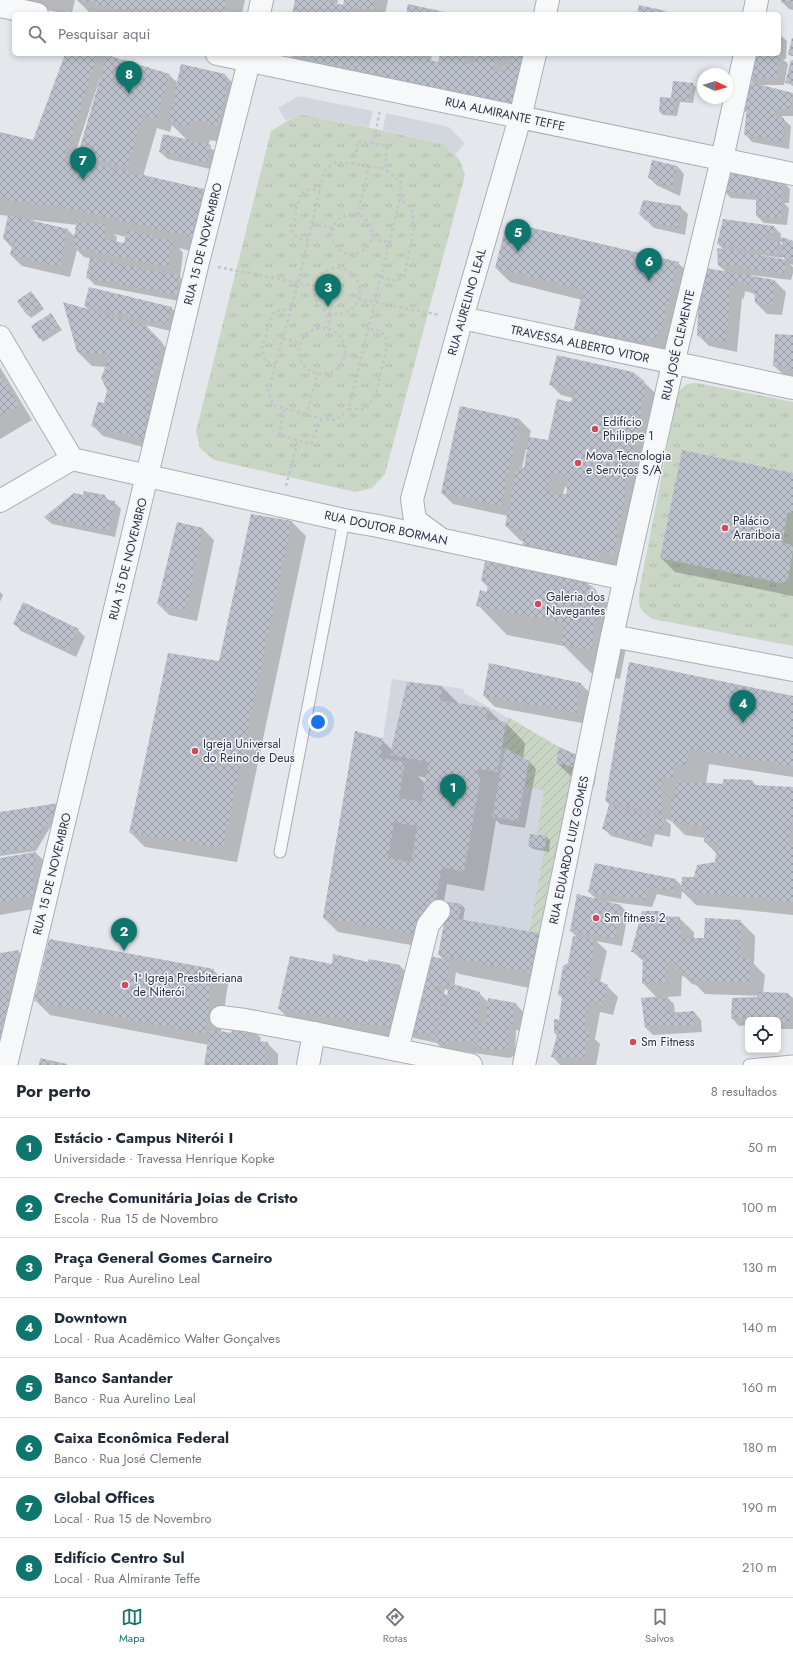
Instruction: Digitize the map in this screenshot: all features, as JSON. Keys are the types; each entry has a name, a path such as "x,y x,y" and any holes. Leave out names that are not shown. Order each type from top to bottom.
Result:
{"street":[{"path":"259,12 262,0"},
{"path":"545,12 548,0"},
{"path":"754,12 757,0"},
{"path":"0,6 28,12"},
{"name":"RUA ALMIRANTE TEFFE","path":"234,56 250,58 520,118 793,174"},
{"name":"RUA AURELINO LEAL","path":"441,539 415,520 412,499 462,318 520,118 535,56"},
{"name":"RUA JOSÉ CLEMENTE","path":"612,636 745,56"},
{"name":"RUA 15 DE NOVEMBRO","path":"6,1065 148,477 198,262 250,58"},
{"name":"TRAVESSA ALBERTO VITOR","path":"462,318 673,364 793,388"},
{"path":"0,337 72,459 0,500"},
{"name":"RUA DOUTOR BORMAN","path":"72,459 344,520 441,539 625,579"},
{"path":"612,636 793,670"},
{"name":"RUA EDUARDO LUIZ GOMES","path":"524,1065 612,636"},
{"path":"397,1050 428,925 439,911"},
{"path":"221,1018 245,1020 471,1065"},
{"path":"308,1065 314,1033"}],"lane":[{"path":"280,852 344,520"},
{"path":"748,1065 793,1061"}],"path":[{"path":"373,144 376,129"},
{"path":"354,164 358,141 387,146 385,169"},
{"path":"336,162 354,164 385,169 401,182 400,198 349,409 336,420 321,419 273,405 268,391 298,284 324,171 336,162"},
{"path":"358,215 369,166"},
{"path":"308,241 297,238 292,231 300,194 309,189 320,190"},
{"path":"381,277 396,281 404,277 414,229 412,210 400,198"},
{"path":"346,215 358,215 368,221 371,227 372,238 369,245 359,253 346,253 341,250 334,241 333,228 336,223 346,215"},
{"path":"312,224 333,228"},
{"path":"372,238 390,242"},
{"path":"342,268 349,271 358,283 360,291 358,299 350,310 338,314 331,314 319,306 315,300 314,286 316,280 327,270 342,268"},
{"path":"236,271 314,286"},
{"path":"358,299 428,312"},
{"path":"276,364 265,361 262,348 272,314 277,310 291,308"},
{"path":"327,329 331,314"},
{"path":"315,329 327,329 339,336 345,348 344,355 338,368 332,371 318,373 305,365 301,358 301,343 304,337 315,329"},
{"path":"349,409 365,409 376,394 386,350 386,337 381,332 369,329"},
{"path":"283,339 301,343"},
{"path":"344,355 361,358"},
{"path":"306,415 318,373"},
{"path":"284,409 279,436 311,444 321,419"},
{"path":"288,478 298,440"}],"shaded area":[{"path":"298,96 373,111 369,127 299,114 286,121 278,108"},
{"path":"386,113 449,127 465,143 455,155 443,144 383,130"},
{"path":"392,679 464,689 464,693 559,747 577,755 531,973 438,955 446,912 423,908 419,935 323,918 355,731 383,738"}],"green space":[{"path":"299,114 443,144 459,159 465,175 385,474 372,488 355,492 214,460 200,448 196,431 271,131"},
{"path":"697,383 793,402 793,473 682,450 660,558 782,583 788,579 793,550 793,646 653,619 643,612 639,604 641,582 678,392 687,384"},
{"path":"788,512 793,513 793,548 791,545 782,543"},
{"path":"508,717 559,747 556,763 574,767 538,933 529,932 547,837 537,835 544,790 525,786 529,761 502,747"}],"building":[{"path":"79,0 228,0 225,12 130,12"},
{"path":"295,0 325,0 343,5 344,0 375,0 373,10 352,7 351,12 292,12"},
{"path":"781,0 793,0 793,4 781,2"},
{"path":"408,4 444,12 406,12"},
{"path":"639,5 666,11 666,12 637,12"},
{"path":"793,38 793,56 788,55"},
{"path":"64,56 97,56 65,157 204,189 194,238 54,205 32,204 0,198 0,132 33,140"},
{"path":"107,56 170,74 156,119 143,115 127,168 78,154"},
{"path":"296,56 419,56 438,62 440,56 466,56 464,63 474,65 476,58 469,56 505,56 503,61 495,59 492,72 500,73 502,65 510,67 512,57 508,56 528,56 512,105"},
{"path":"751,56 781,56 777,79 745,77"},
{"path":"791,60 793,60 793,84 785,83"},
{"path":"181,64 225,74 229,81 218,126 190,120 189,127 168,122"},
{"path":"741,80 793,93 790,109 775,109 774,115 784,118 783,142 744,135 747,108 737,106"},
{"path":"673,81 693,83 689,101 677,99 674,113 659,112 660,97 671,98"},
{"path":"163,134 211,145 207,163 159,152"},
{"path":"652,160 677,166 673,189 648,178"},
{"path":"727,172 783,181 782,197 722,191"},
{"path":"756,195 783,200 780,219 756,216"},
{"path":"643,200 681,206 678,229 646,221 639,214"},
{"path":"8,215 68,229 59,267 10,255 13,242 3,239"},
{"path":"723,219 774,226 775,235 756,237 780,242 779,255 717,244"},
{"path":"77,220 106,225 104,239 124,243 127,230 173,241 169,268 72,247"},
{"path":"507,222 679,262 661,330 654,339 642,342 574,329 583,290 495,268"},
{"path":"782,237 793,241 793,259 782,257"},
{"path":"717,248 788,260 784,273 718,265"},
{"path":"90,258 180,276 177,295 86,278"},
{"path":"700,267 775,280 772,305 755,303 754,286 734,281 734,289 731,288 726,342 697,336"},
{"path":"89,287 172,307 167,325 84,306"},
{"path":"31,291 41,305 27,315 17,301"},
{"path":"63,302 147,326 161,348 148,401 154,411 146,440 91,426 98,402 104,403 107,390 101,378 110,355 77,352"},
{"path":"51,313 59,326 39,339 31,326"},
{"path":"775,334 793,335 793,370 789,370 789,366 773,366"},
{"path":"557,355 633,372 644,381 645,392 614,554 601,550 598,563 522,546 525,531 505,526 517,466 524,468 529,437 548,440 557,399 571,402 574,390 549,385","holes":["551,474 569,477 566,494 546,491"]},
{"path":"0,375 19,406 0,416"},
{"path":"460,406 520,419 501,506 441,493"},
{"name":"Palácio Arariboia","path":"682,450 793,473 793,513 788,512 782,543 791,545 793,548 788,579 782,583 660,558"},
{"path":"84,491 105,495 104,499 115,501 108,531 44,517 74,493 83,495"},
{"name":"Igreja Universal do Reino de Deus","path":"251,514 292,521 223,848 129,833 168,653 219,661"},
{"path":"177,522 203,528 186,611 157,604"},
{"name":"Galeria dos Navegantes","path":"485,561 586,581 586,585 592,586 598,595 597,601 600,602 591,650 560,644 565,623 476,606 480,590 487,592 488,582 481,581"},
{"path":"23,602 79,629 68,650 13,624"},
{"path":"629,662 793,696 793,766 689,749 686,765 677,764 673,779 662,777 660,790 643,785 663,792 662,814 605,801"},
{"path":"489,663 581,683 577,713 483,696"},
{"path":"407,682 443,686 440,700 489,708 486,719 506,722 498,772 478,769 477,775 481,776 464,872 442,867 434,910 423,908 419,935 323,918 355,731 383,739 380,758 405,762 399,798 421,802 429,762 390,755","holes":["394,822 417,826 411,862 388,858"]},
{"path":"559,747 577,755 574,767 556,763"},
{"path":"505,748 529,761 518,821 492,817"},
{"path":"724,779 753,780 752,785 793,787 793,818 788,845 793,845 793,902 681,891 682,877 694,877 697,865 715,862 717,844 704,842 706,827 669,821 669,797 675,798 677,780 722,784"},
{"path":"59,803 32,848 0,853 0,812"},
{"path":"609,805 664,817 663,830 648,827 645,841 602,829"},
{"path":"530,834 547,836 545,849 528,846"},
{"path":"36,852 34,896 0,902 0,858"},
{"path":"595,863 676,879 674,892 649,887 645,900 588,892"},
{"name":"Sm fitness 2","path":"577,894 621,905 615,939 570,931"},
{"path":"448,902 462,904 459,919 538,933 531,973 438,955"},
{"path":"642,911 660,911 659,916 680,917 681,938 704,938 705,918 741,920 740,958 751,959 749,982 690,980 690,974 676,970 677,964 668,963 667,982 642,984 643,953 631,952"},
{"path":"573,936 596,940 587,981 594,983 594,978 608,985 602,1005 589,1002 585,1029 590,1032 584,1060 551,1057 557,1035 554,1033 554,1019 559,1020 562,996 558,995 563,966 568,963"},
{"name":"1ª Igreja Presbiteriana de Niterói","path":"49,939 214,969 205,1034 34,1001"},
{"path":"19,950 8,996 0,995 0,953"},
{"path":"333,954 368,962 369,959 400,965 389,1028 278,1009 290,956 332,964"},
{"path":"431,956 450,961 446,982 480,992 476,1044 449,1041 448,1045 435,1042 444,995 447,995 449,987 438,983 437,989 443,991 439,1009 416,1003"},
{"path":"759,992 789,993 789,1022 781,1022 781,1017 772,1016 731,1019 732,998 757,997"},
{"path":"10,996 7,1017 0,1018 0,997"},
{"path":"667,996 669,1013 694,1011 695,1025 645,1028 641,998"},
{"path":"488,998 516,1003 514,1024 509,1023 508,1047 503,1051 477,1048 479,1023 485,1023"},
{"path":"411,1004 440,1010 434,1037 406,1031"},
{"path":"7,1019 4,1040 0,1040 0,1020"},
{"path":"235,1024 250,1027 246,1040 268,1042 268,1065 204,1065 210,1029 231,1033"},
{"path":"40,1058 67,1064 67,1065 39,1065"}],"place":[{"name":"Edifício Centro Sul","path":"129,94"},
{"name":"Global Offices","path":"83,180"},
{"name":"Banco Santander","path":"518,252"},
{"name":"Caixa Econômica Federal","path":"649,281"},
{"name":"Praça General Gomes Carneiro","path":"328,307"},
{"name":"Edifício Philippe 1","path":"595,429"},
{"name":"Mova Tecnologia e Serviços S/A","path":"578,463"},
{"name":"Palácio Arariboia","path":"725,528"},
{"name":"Galeria dos Navegantes","path":"538,604"},
{"name":"Downtown","path":"743,723"},
{"name":"Igreja Universal do Reino de Deus","path":"195,751"},
{"name":"Estácio - Campus Niterói I","path":"453,807"},
{"name":"Sm fitness 2","path":"596,918"},
{"name":"Creche Comunitária Joias de Cristo","path":"124,951"},
{"name":"1ª Igreja Presbiteriana de Niterói","path":"125,985"},
{"name":"Sm Fitness","path":"633,1042"}]}
